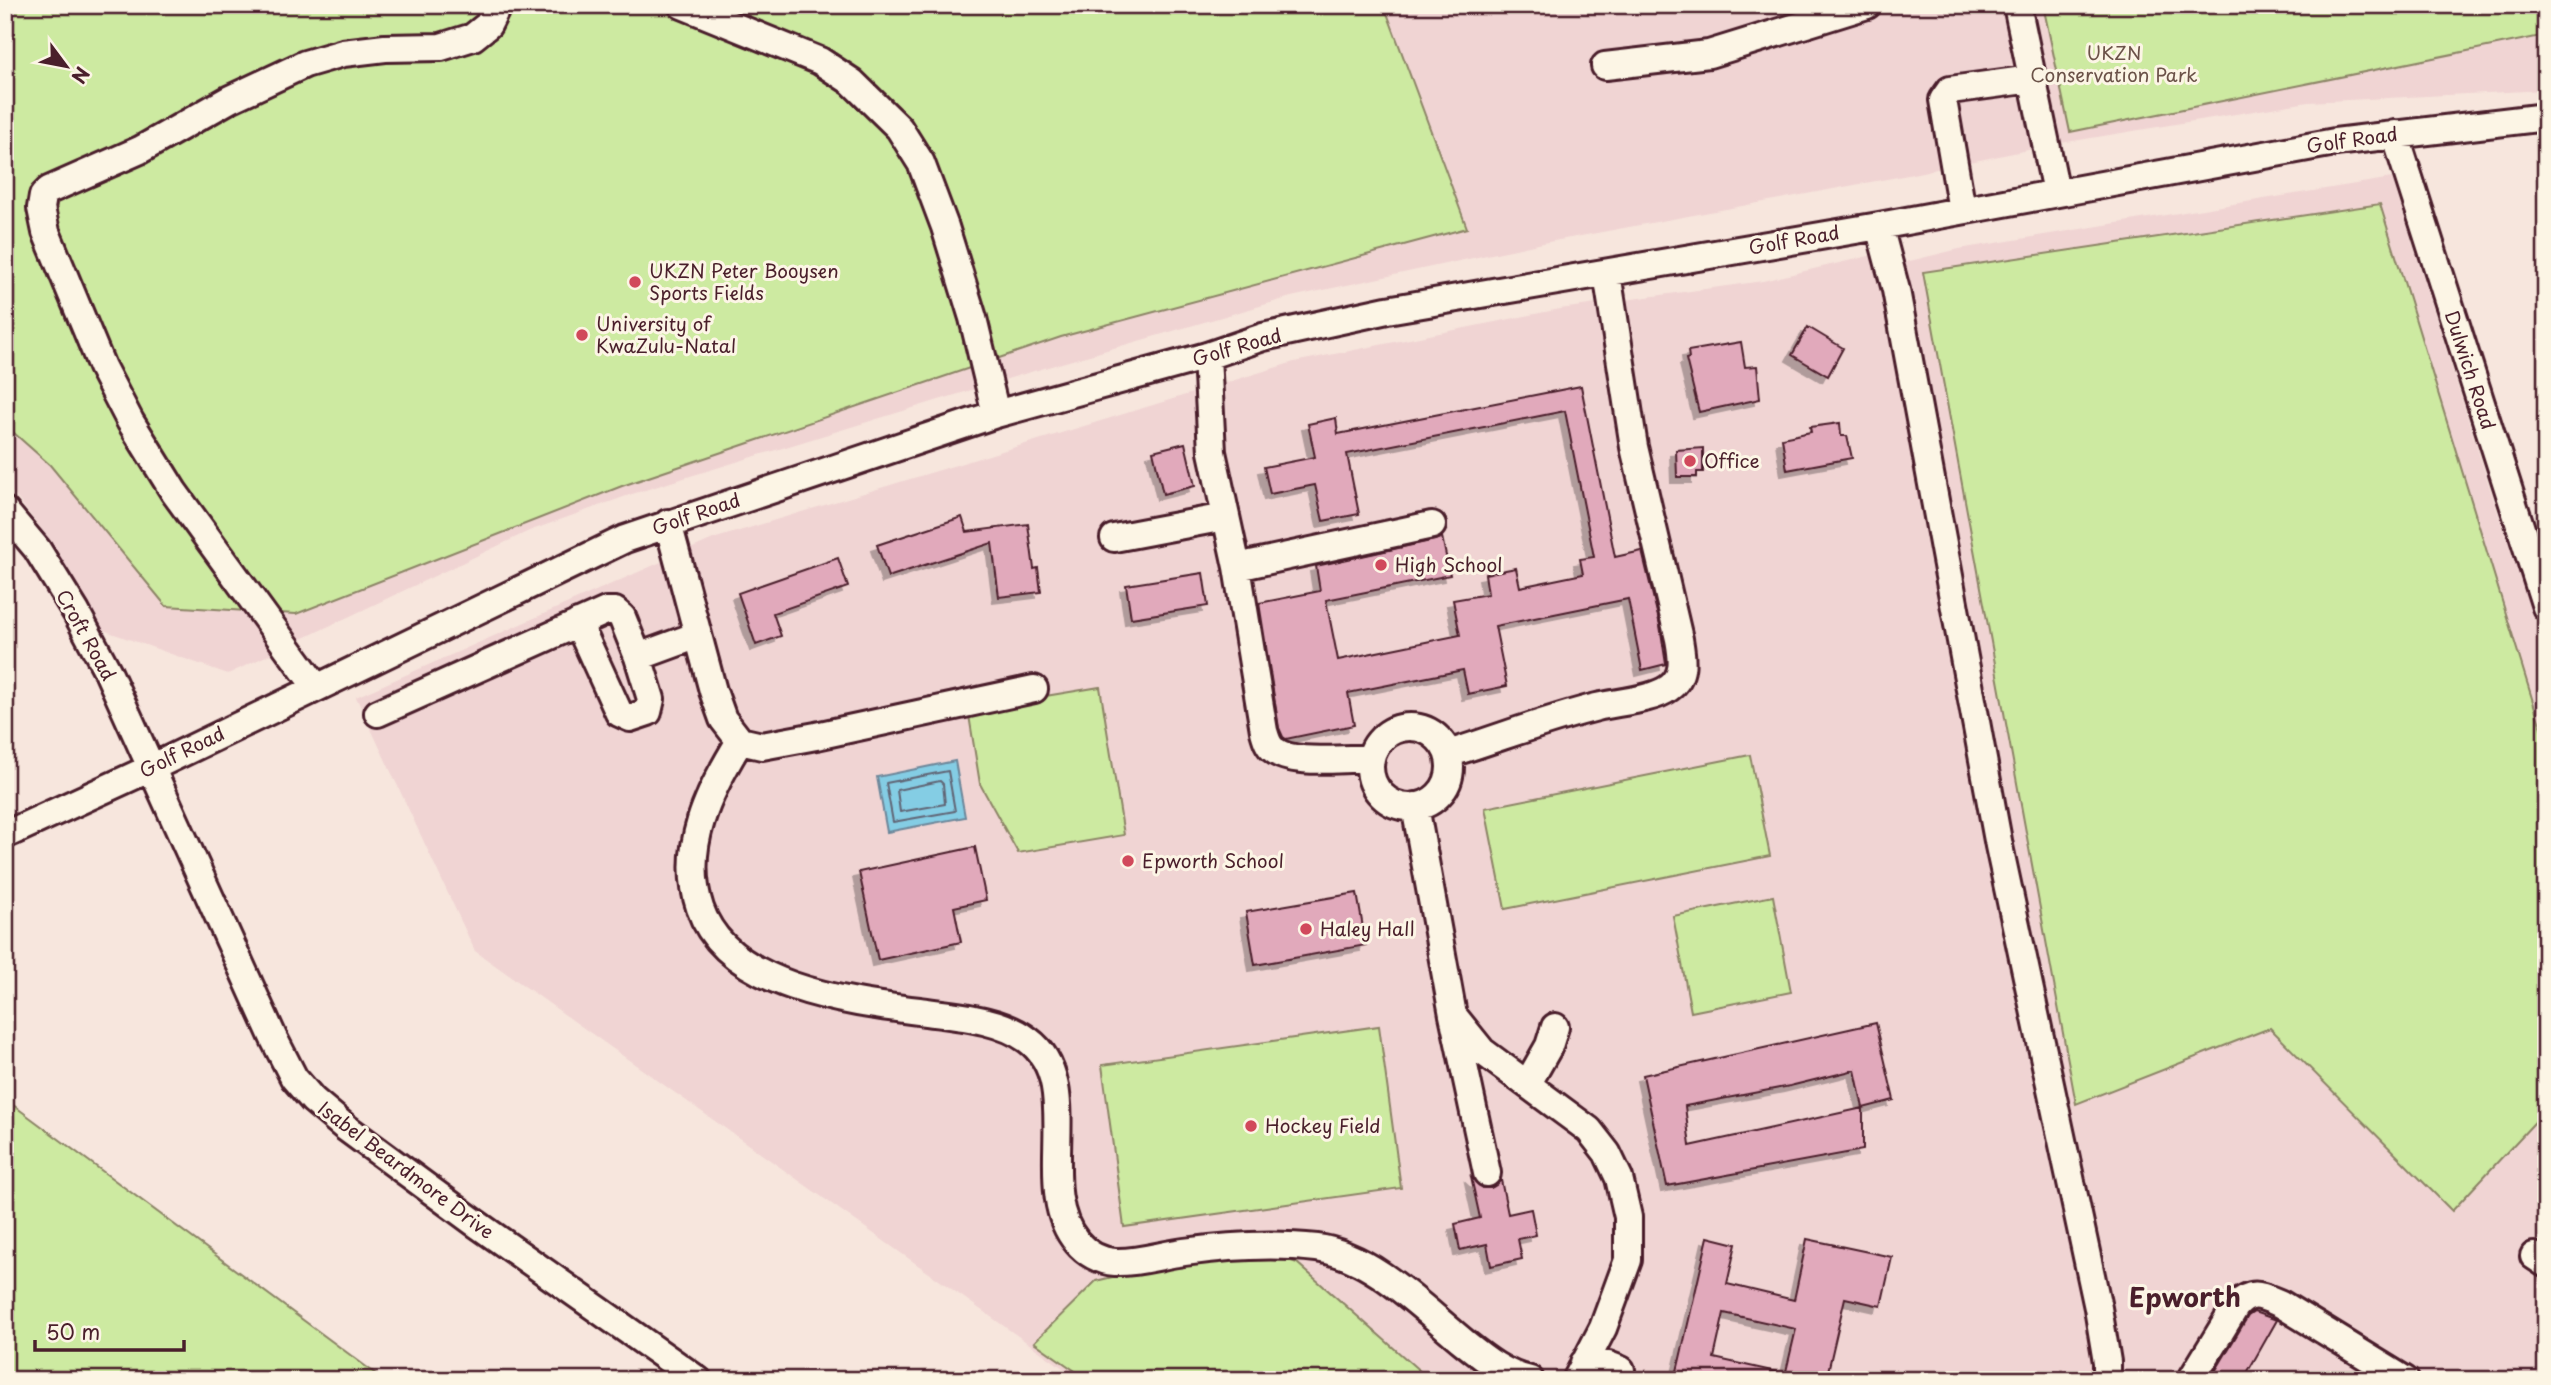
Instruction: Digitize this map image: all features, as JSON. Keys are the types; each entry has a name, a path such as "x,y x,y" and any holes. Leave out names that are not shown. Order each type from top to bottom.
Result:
{"street":[{"path":"316,687 174,492 130,421 102,367 46,232 41,208 43,197 49,190 140,150 230,99 305,64 343,53 385,48 441,47 472,37 488,24 498,5"},
{"path":"682,5 820,61 852,82 899,128 922,163 945,227 973,318 996,414"},
{"path":"1605,66 1709,54 1867,5"},
{"path":"2017,5 2056,192"},
{"path":"1962,210 1943,100 1945,94 1950,90 2032,79"},
{"name":"Golf Road","path":"5,835 151,768 625,540 668,523 996,414 1207,356 1263,337 1387,310 1879,226 2296,148 2546,117"},
{"name":"Dulwich Road","path":"2395,134 2546,607"},
{"path":"1879,226 1895,290 1999,846 2098,1308 2107,1362 2107,1380"},
{"path":"1448,754 1595,707 1653,695 1669,688 1681,675 1683,663 1679,639 1634,447 1607,272"},
{"path":"1207,356 1212,452 1237,567 1264,731 1269,746 1275,752 1316,760 1371,759"},
{"name":"Croft Road","path":"5,511 37,549 76,611 108,671 151,768"},
{"path":"1114,538 1225,517"},
{"path":"668,523 723,719 740,741 762,746 1034,689"},
{"path":"1237,567 1432,525"},
{"path":"378,713 578,623 606,611 615,611 622,617 651,699 648,712 630,718 619,713 578,623"},
{"path":"638,657 698,635"},
{"path":"1421,728 1442,743 1448,754 1450,768 1447,782 1440,793 1429,802 1415,806 1391,802 1381,794 1374,783 1371,759 1376,746 1395,729 1421,728"},
{"path":"740,741 708,799 698,829 694,860 695,891 703,916 722,944 757,972 826,996 956,1016 1002,1027 1027,1038 1044,1054 1056,1088 1057,1168 1061,1215 1067,1230 1080,1246 1092,1255 1112,1262 1218,1248 1281,1246 1318,1248 1339,1253 1375,1272 1482,1356 1520,1378"},
{"name":"Isabel Beardmore Drive","path":"151,768 274,1039 294,1078 313,1100 345,1127 463,1214 698,1380"},
{"path":"1415,806 1453,1015 1487,1173"},
{"path":"1453,1015 1482,1051 1588,1130 1607,1153 1619,1178 1628,1217 1628,1260 1603,1328 1580,1371"},
{"path":"1528,1083 1549,1046 1555,1027"},
{"path":"2192,1380 2236,1306 2244,1297 2251,1295 2265,1297 2281,1304 2405,1380"},
{"path":"1580,1371 1608,1365 1621,1370"}],"shaded area":[{"name":"UKZN Peter Booysen Sports Fields","path":"5,5 2546,5 2546,90 2308,102 2061,143 1903,176 1543,243 1291,297 1027,373 632,494 529,531 228,674 103,630 51,541 5,483"},
{"name":"Epworth School","path":"2392,178 2495,504 2546,652 2546,1380 1080,1380 475,951 356,697 713,539 1294,362 1560,309 1763,281 1873,255 1877,269 1959,249"}],"green space":[{"name":"UKZN Peter Booysen Sports Fields","path":"5,5 1384,5 1467,228 1061,337 622,486 296,614 166,606 50,465 5,425"},
{"name":"UKZN Conservation Park","path":"2043,5 2546,5 2546,35 2070,132"},
{"path":"2380,204 2546,744 2546,1110 2452,1211 2270,1028 2076,1104 1923,272"},
{"path":"1100,687 1124,835 1018,853 980,784 968,709"},
{"path":"1750,755 1770,856 1505,909 1485,808"},
{"path":"1773,896 1791,992 1691,1012 1673,916"},
{"name":"Hockey Field","path":"1379,1026 1401,1188 1124,1227 1102,1065"},
{"path":"5,1099 384,1380 5,1380"},
{"path":"1245,1245 1297,1263 1430,1380 1088,1380 1034,1342 1096,1281"}],"water":[{"path":"955,761 965,817 887,832 877,777"}],"building":[{"path":"1808,327 1843,348 1828,376 1792,355"},
{"path":"1741,342 1745,367 1757,366 1760,399 1699,412 1686,359 1689,358 1688,351"},
{"name":"High School","path":"1581,386 1615,557 1642,551 1660,625 1666,664 1642,670 1628,599 1495,626 1507,686 1468,694 1463,670 1348,693 1354,725 1286,739 1283,737 1279,728 1259,603 1320,591 1316,566 1442,537 1450,575 1326,600 1338,660 1460,635 1453,600 1488,594 1485,574 1516,568 1520,587 1583,574 1580,559 1594,557 1565,411 1347,454 1359,514 1323,521 1315,485 1270,494 1264,467 1315,457 1308,424 1336,418 1338,434"},
{"path":"1840,423 1841,436 1847,436 1852,458 1787,470 1782,438 1811,432 1810,427"},
{"path":"1185,443 1195,486 1163,494 1153,451"},
{"name":"Office","path":"1703,448 1703,472 1697,472 1697,477 1677,477 1676,450"},
{"path":"962,517 967,532 1028,524 1034,569 1038,568 1041,592 999,597 992,543 888,577 877,545"},
{"path":"838,558 848,587 773,613 781,636 756,645 738,593"},
{"path":"1203,573 1208,606 1131,618 1126,585"},
{"path":"975,847 986,900 954,907 961,942 878,960 859,872"},
{"name":"Haley Hall","path":"1357,893 1366,945 1255,965 1246,912"},
{"path":"1876,1023 1894,1100 1863,1108 1863,1150 1667,1186 1643,1075","holes":["1855,1070 1863,1108 1690,1146 1685,1106 1790,1086"]},
{"path":"1471,1177 1483,1188 1491,1188 1501,1180 1508,1214 1531,1209 1536,1235 1518,1239 1522,1259 1491,1266 1487,1244 1460,1250 1455,1224 1480,1218"},
{"path":"1708,1237 1736,1244 1727,1284 1794,1300 1807,1239 1892,1257 1881,1306 1845,1298 1826,1380 1784,1380 1796,1329 1724,1313 1714,1358 1781,1373 1780,1380 1675,1380"},
{"path":"2254,1312 2277,1320 2243,1380 2210,1380 2248,1316"}],"place":[{"name":"UKZN Peter Booysen Sports Fields","path":"635,282"},
{"name":"University of KwaZulu-Natal","path":"582,335"},
{"name":"Office","path":"1690,461"},
{"name":"High School","path":"1381,565"},
{"name":"Epworth School","path":"1128,861"},
{"name":"Haley Hall","path":"1306,929"},
{"name":"Hockey Field","path":"1251,1126"}],"district":[{"name":"Epworth","path":"2185,1298"}]}
